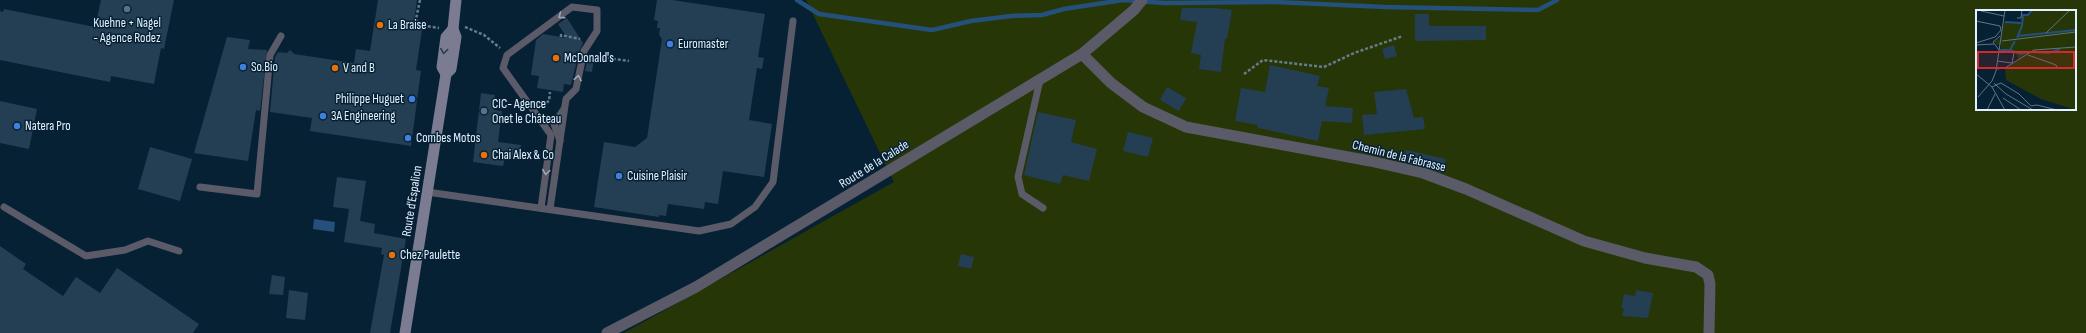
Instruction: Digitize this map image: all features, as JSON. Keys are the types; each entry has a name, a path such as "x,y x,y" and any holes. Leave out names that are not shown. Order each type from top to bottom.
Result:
{"main road":[{"name":"Route d'Espalion","path":"405,333 446,74 442,67 446,37 453,26 456,1"}],"street":[{"name":"Route de la Calade","path":"607,333 696,287 1082,54 1134,10 1142,0"},
{"name":"Chemin de la Fabrasse","path":"1082,54 1111,82 1143,108 1186,127 1370,161 1423,173 1466,189 1584,241 1645,258 1696,267 1708,275 1710,284 1708,333"}],"lane":[{"path":"541,208 551,135 503,68 507,55 572,7 597,10 597,31 584,51 576,89 566,99 550,209"},
{"path":"427,192 699,231 731,224 755,207 773,182 793,21"},
{"path":"200,187 257,194 270,55 281,36"},
{"path":"1040,80 1018,177 1022,194 1043,208"},
{"path":"4,207 86,256 125,250 148,241 179,251"}],"path":[{"path":"420,0 416,19 419,25 439,28"},
{"path":"453,26 472,29 484,35 507,55"},
{"path":"1244,74 1263,60 1324,67 1354,53 1403,36"},
{"path":"533,111 548,101 550,92"}],"green space":[{"path":"806,0 2086,0 2086,333 624,333 894,182"}],"water":[{"path":"314,219 335,222 334,232 313,229"}],"building":[{"path":"101,0 174,0 164,49 161,48 154,84 111,76 110,82 0,60 0,11 3,12 4,9 95,27"},
{"path":"378,0 417,0 414,21 423,23 416,70 421,71 411,146 310,131 312,118 270,112 275,57 278,52 287,53 290,50 294,54 354,63 356,49 370,51"},
{"path":"657,0 672,0 765,14 758,57 764,58 762,69 757,68 749,120 772,124 764,177 723,171 718,204 705,202 704,209 668,204 666,216 659,215 659,217 594,207 604,142 635,147 647,138 662,39 659,35 660,28 657,28 658,21 654,20"},
{"path":"1182,8 1215,8 1232,10 1227,39 1225,38 1221,72 1199,69 1201,55 1191,53 1197,22 1180,20"},
{"path":"1415,14 1429,14 1429,26 1486,26 1486,40 1415,41"},
{"path":"567,18 583,43 578,54 576,51 575,55 578,56 571,85 564,84 563,92 537,88 539,76 531,75 536,40 543,34 567,38 558,24"},
{"path":"227,37 250,40 248,49 267,50 260,111 256,110 248,161 194,153"},
{"path":"1394,45 1397,56 1385,59 1382,49"},
{"path":"588,57 594,58 592,72 585,71"},
{"path":"1270,65 1320,76 1317,86 1329,88 1325,106 1353,108 1352,123 1322,121 1318,141 1258,128 1258,125 1235,121 1241,88 1265,92"},
{"path":"1167,87 1186,98 1179,111 1160,100"},
{"path":"1406,89 1414,118 1423,117 1425,129 1364,135 1362,115 1377,114 1374,92"},
{"path":"481,93 495,95 494,110 502,111 498,142 521,145 519,160 505,158 503,166 473,162"},
{"name":"Natera Pro","path":"0,101 37,109 29,149 0,143"},
{"path":"1038,112 1076,120 1071,142 1097,149 1089,181 1063,175 1060,184 1024,175"},
{"path":"1128,132 1153,138 1148,157 1123,151"},
{"path":"150,147 192,159 180,201 138,189"},
{"path":"1406,150 1446,159 1442,173 1403,161"},
{"path":"337,177 366,181 360,221 375,224 374,233 406,239 390,333 370,333 384,255 381,254 382,248 344,242 349,209 333,207"},
{"path":"0,246 26,264 23,269 63,296 76,277 100,293 117,268 199,324 193,333 0,333"},
{"path":"961,254 974,257 971,269 958,266"},
{"path":"272,275 285,277 283,295 269,294"},
{"path":"289,290 308,293 305,320 286,318"},
{"path":"1636,290 1653,293 1648,318 1622,316 1624,309 1621,308 1624,294 1635,296"}],"waterway":[{"path":"797,0 819,14 932,30 971,21 1011,16 1042,15 1064,9 1123,0 1164,3 1276,2 1385,7 1538,10 1557,0"}],"place":[{"name":"Kuehne + Nagel - Agence Rodez","path":"127,9"},
{"name":"La Braise","path":"380,25"},
{"name":"Euromaster","path":"670,44"},
{"name":"McDonald's","path":"556,58"},
{"name":"So.Bio","path":"243,67"},
{"name":"V and B","path":"335,68"},
{"name":"Philippe Huguet","path":"412,99"},
{"name":"CIC- Agence Onet le Château","path":"484,111"},
{"name":"3A Engineering","path":"323,116"},
{"name":"Natera Pro","path":"17,126"},
{"name":"Combes Motos","path":"408,138"},
{"name":"Chai Alex & Co","path":"484,155"},
{"name":"Cuisine Plaisir","path":"619,176"},
{"name":"Chez Paulette","path":"392,255"}]}
